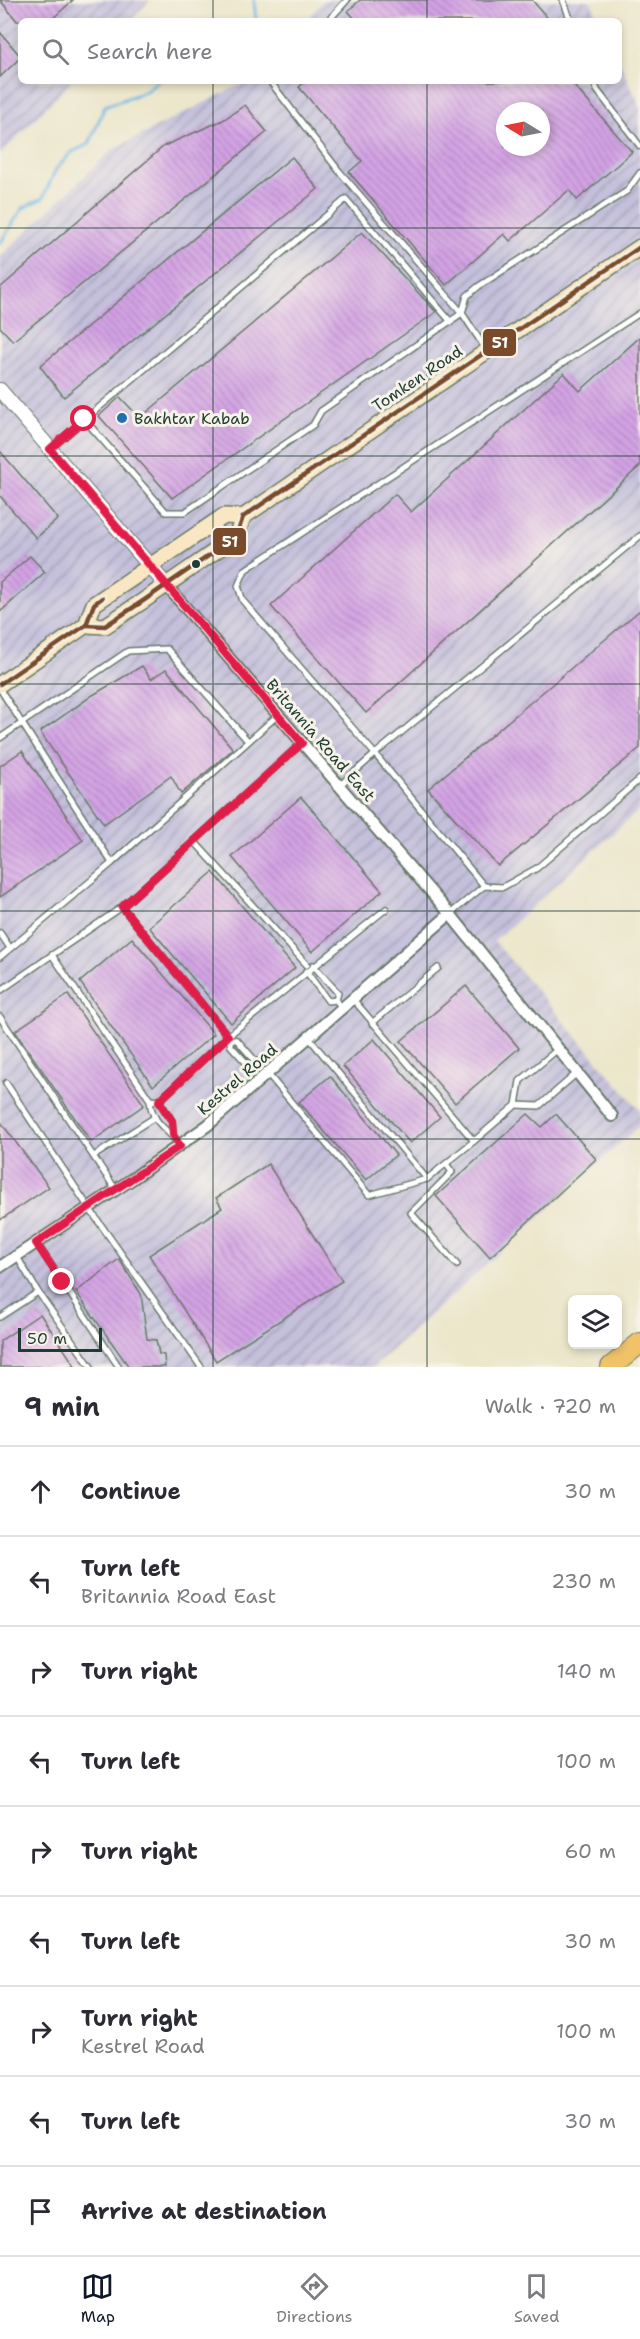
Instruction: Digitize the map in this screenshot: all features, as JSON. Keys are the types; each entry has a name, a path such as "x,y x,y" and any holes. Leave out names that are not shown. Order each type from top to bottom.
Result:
{"highway":[{"path":"612,1367 640,1343"}],"main road":[{"name":"Tomken Road","path":"0,684 87,625 105,626 166,585 236,537 243,517 640,247"},
{"name":"Tomken Road","path":"87,625 94,604 224,516 243,517"}],"street":[{"name":"Britannia Road East","path":"0,390 450,915 612,1116"},
{"name":"Kestrel Road","path":"0,1267 116,1190 208,1125 262,1073 308,1036 339,1004 352,998 450,915"}],"lane":[{"path":"331,18 347,0"},
{"path":"563,0 570,18"},
{"path":"272,84 339,171 462,313 487,352"},
{"path":"595,84 597,90 640,146"},
{"path":"84,419 166,512 185,512 313,425 321,411 462,313 467,296 478,286 627,191 640,173"},
{"path":"50,449 346,199 451,322"},
{"path":"484,886 375,754 243,601 238,586 245,570 640,313"},
{"path":"339,786 640,536"},
{"path":"0,738 128,651 167,649 248,741"},
{"path":"0,689 112,863"},
{"path":"0,957 112,863 278,715"},
{"path":"0,991 122,907 302,743"},
{"path":"450,915 484,886 503,887 537,868 640,779"},
{"path":"194,841 307,965 315,967 338,993 339,1004 328,1001 306,973 307,965"},
{"path":"122,907 230,1037 231,1046 252,1070 262,1073 369,1195 427,1179 516,1105 520,1081 558,1049"},
{"path":"150,1100 159,1101 230,1037 386,909"},
{"path":"0,933 10,948"},
{"path":"52,955 150,1100 151,1112 162,1129 173,1135"},
{"path":"372,1023 438,968"},
{"path":"352,998 474,1141"},
{"path":"0,1017 116,1190"},
{"path":"308,1036 427,1179"},
{"path":"516,1105 539,1106 577,1073"},
{"path":"6,1083 88,1208 201,1367"},
{"path":"159,1101 172,1121 173,1135 180,1146"},
{"path":"94,1156 155,1117"},
{"path":"446,1164 452,1172 411,1213 457,1265"},
{"path":"36,1243 119,1367"},
{"path":"16,1256 38,1292 92,1367"},
{"path":"0,1317 38,1292"}],"shaded area":[{"path":"0,0 150,0 133,18 18,18 18,84 69,84 0,155"},
{"path":"324,0 590,0 599,18 308,18"},
{"path":"622,67 640,106 640,809 494,941 640,1110 640,1125 373,1367 0,1367 0,257 112,150 241,84 622,84"}],"building":[{"path":"0,0 73,0 53,18 18,18 17,21"},
{"path":"360,0 532,0 547,18 354,18 348,11"},
{"path":"0,32 18,53 18,60 0,77"},
{"path":"302,84 573,84 632,152 577,200 569,190 510,241 504,234 446,285 349,172 362,161 299,87"},
{"path":"245,105 267,132 13,341 0,327 0,288 164,146 223,120"},
{"path":"292,157 318,189 64,397 40,366"},
{"path":"362,232 436,312 172,498 99,416 120,397 140,418"},
{"path":"640,337 640,466 366,713 271,606 395,494 411,512 564,373 580,391"},
{"path":"0,451 58,519 36,538 0,496"},
{"path":"30,556 45,572 0,612 0,582"},
{"path":"640,610 640,748 498,866 428,789"},
{"path":"142,666 151,679 166,669 233,749 181,794 171,776 104,824 40,732 93,695"},
{"path":"22,751 83,840 0,897 0,766"},
{"path":"301,797 382,891 312,952 232,857"},
{"path":"213,872 295,968 231,1023 149,927"},
{"path":"132,938 214,1034 153,1086 80,982"},
{"path":"466,986 519,1048 455,1103 401,1041"},
{"path":"68,995 144,1105 91,1142 15,1031"},
{"path":"374,1039 440,1117 410,1143 343,1066"},
{"path":"330,1076 396,1155 366,1180 299,1102"},
{"path":"528,1114 542,1127 556,1114 596,1159 490,1257 436,1196"},
{"path":"0,1121 49,1187 0,1220"},
{"path":"268,1164 342,1281 216,1361 149,1255 222,1208 216,1198"},
{"path":"119,1259 141,1294 147,1339 156,1340 159,1354 164,1355 165,1367 129,1367 76,1292"},
{"path":"40,1314 76,1367 0,1367 0,1341"}],"waterway":[{"path":"254,0 256,18"},
{"path":"0,243 23,208 43,198 56,169 72,152 89,144 105,106 145,92 154,84"}],"transit line":[{"name":"51","path":"86,625 105,626 143,601 236,537 243,517 640,247"},
{"name":"51","path":"0,684 86,625 94,604 102,598"}],"place":[{"name":"Bakhtar Kabab","path":"122,418"}],"route":[{"path":"62,1282 36,1243 180,1146 173,1135 172,1121 159,1101 228,1036 122,907 302,743 50,449 84,419"}]}
